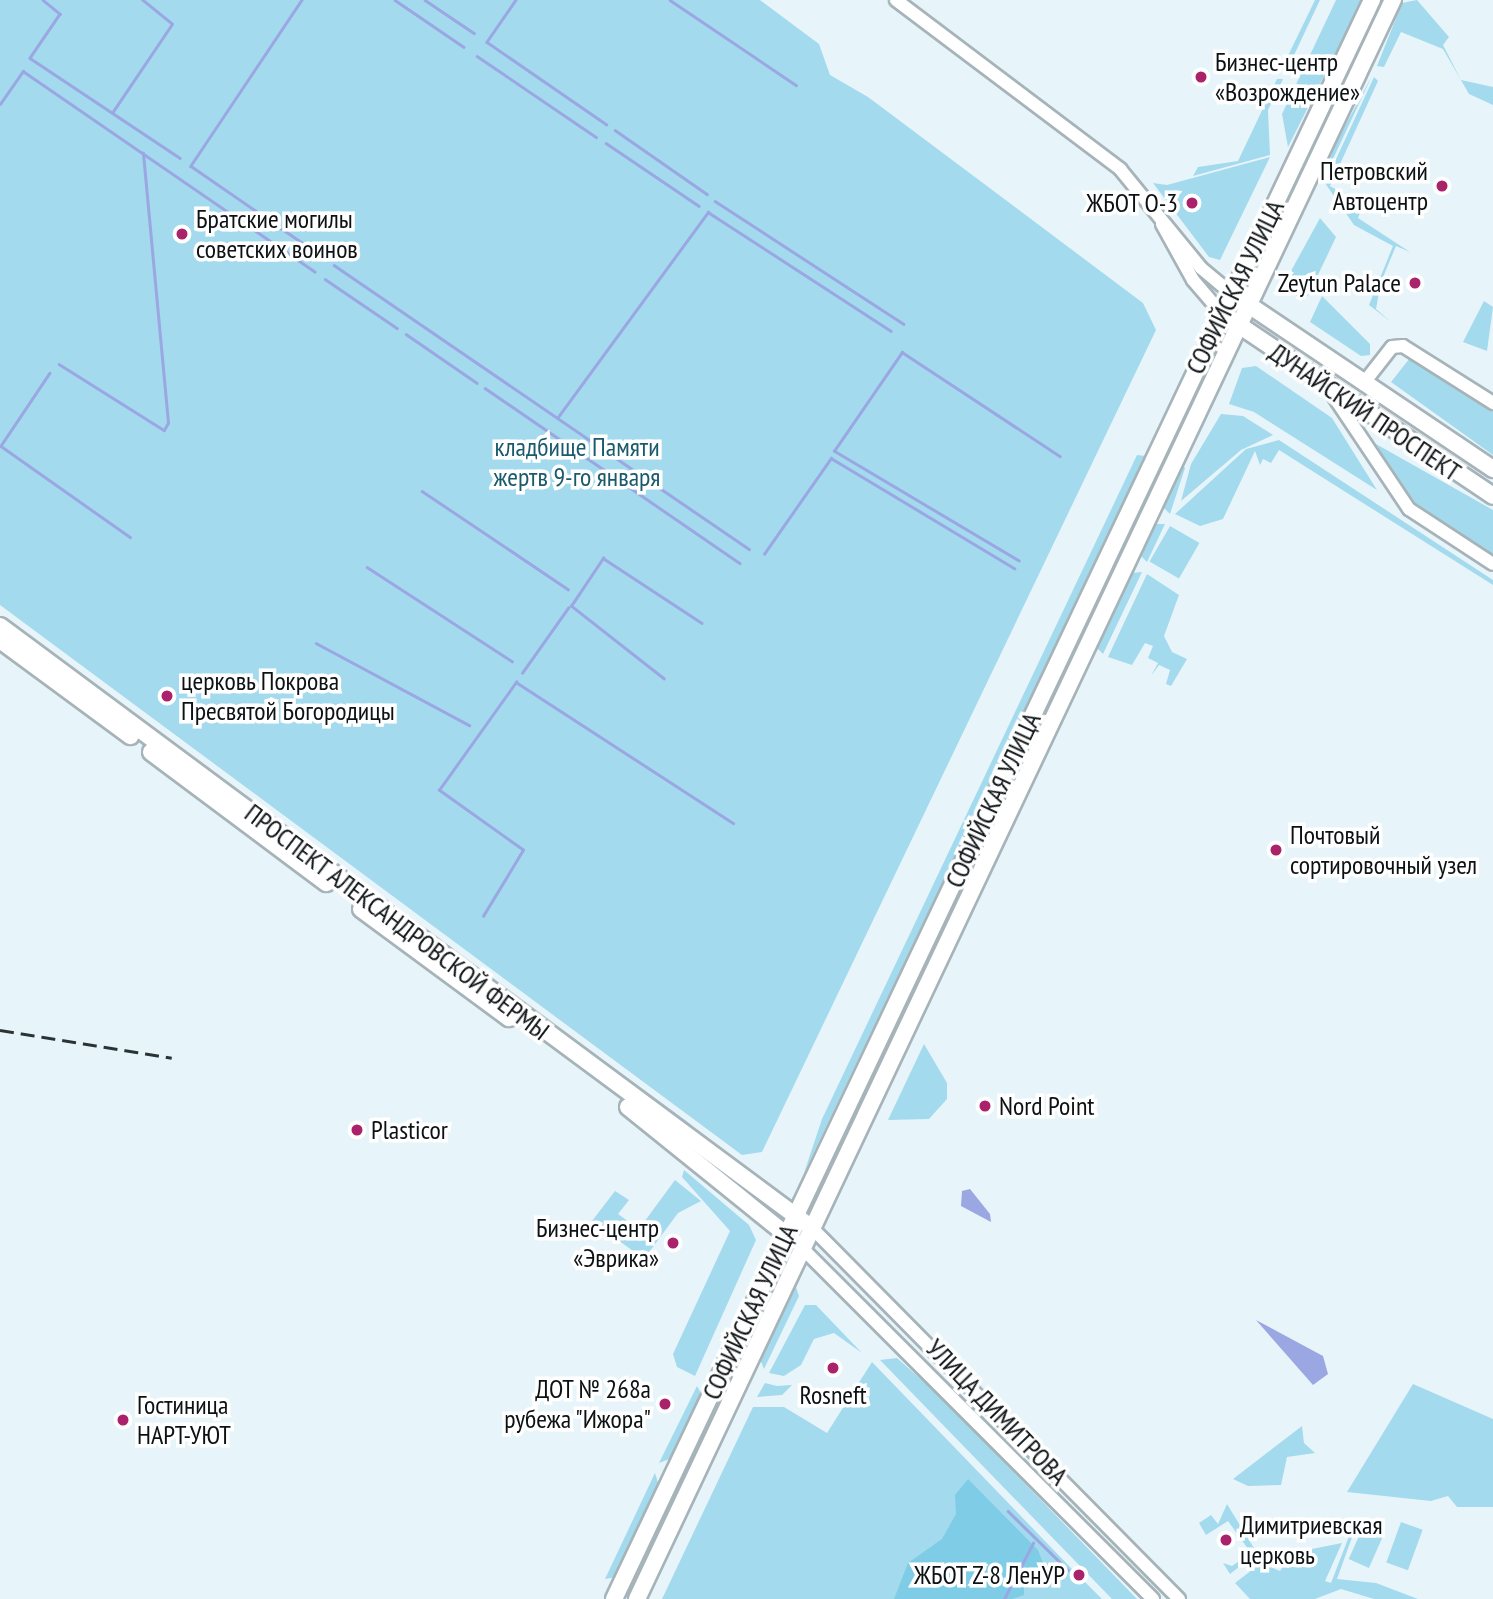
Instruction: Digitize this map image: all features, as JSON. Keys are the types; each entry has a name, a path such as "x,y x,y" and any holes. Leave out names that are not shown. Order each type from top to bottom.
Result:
{"main road":[{"name":"СОФИЙСКАЯ УЛИЦА","path":"614,1599 1372,0"},
{"name":"СОФИЙСКАЯ УЛИЦА","path":"637,1599 1393,0"},
{"name":"ДУНАЙСКИЙ ПРОСПЕКТ","path":"1232,294 1493,469"},
{"name":"ДУНАЙСКИЙ ПРОСПЕКТ","path":"1222,314 1330,391 1493,496"},
{"name":"ПРОСПЕКТ АЛЕКСАНДРОВСКОЙ ФЕРМЫ","path":"0,626 812,1228"},
{"name":"ПРОСПЕКТ АЛЕКСАНДРОВСКОЙ ФЕРМЫ","path":"0,640 642,1118 803,1248"}],"street":[{"path":"896,0 1114,164 1232,294"},
{"path":"1156,211 1193,280 1222,314"},
{"path":"1363,384 1392,347 1403,346 1493,403"},
{"path":"1330,391 1409,509 1493,564"},
{"name":"УЛИЦА ДИМИТРОВА","path":"812,1228 1180,1599"},
{"name":"УЛИЦА ДИМИТРОВА","path":"803,1248 1153,1599"}],"green space":[{"name":"кладбище Памяти жертв 9-го января","path":"0,0 760,0 819,44 830,75 868,97 1143,303 1156,330 762,1152 742,1155 0,605"},
{"path":"1315,0 1320,0 1287,70 1284,64"},
{"path":"1336,0 1362,0 1288,147 1282,114"},
{"path":"1417,0 1449,37 1443,45 1461,80 1493,87 1493,105 1469,94 1443,49 1401,32 1384,67 1377,66 1402,3"},
{"path":"1372,76 1325,176 1334,146"},
{"path":"1374,77 1378,81 1330,186 1363,205 1358,218 1410,252 1396,246 1381,282 1376,309 1391,322 1369,305 1393,246 1354,225 1325,183"},
{"path":"1277,79 1283,79 1268,110 1270,155 1193,176 1198,167 1238,161"},
{"path":"1270,157 1220,260 1209,257 1153,183 1167,185"},
{"path":"1320,218 1336,237 1308,296 1299,299 1285,282"},
{"path":"1322,296 1370,344 1370,355 1361,356 1310,322"},
{"path":"1484,301 1493,307 1487,351 1463,342"},
{"path":"1410,358 1493,410 1493,455 1391,382"},
{"path":"1256,366 1332,418 1377,490 1254,412 1229,404 1242,368"},
{"path":"1221,414 1243,416 1273,435 1241,450 1181,501 1191,464"},
{"path":"1279,440 1493,580 1493,585 1279,450 1271,463 1263,459 1260,465 1255,451 1223,519 1200,526 1175,514 1246,449"},
{"path":"1376,444 1493,510 1493,556 1413,505"},
{"path":"1137,455 1146,456 804,1173 822,1119"},
{"path":"1183,465 1185,468 1170,514 1163,507"},
{"path":"1155,524 1165,524 1147,562 1140,555"},
{"path":"1170,526 1199,543 1179,579 1150,562"},
{"path":"1142,572 1103,654 1096,647 1132,573"},
{"path":"1147,574 1179,595 1164,636 1172,652 1187,659 1171,686 1166,684 1170,670 1159,665 1151,676 1158,663 1148,658 1153,646 1145,643 1132,665 1108,657"},
{"path":"366,886 685,1120 694,1127 653,1105"},
{"path":"924,1044 947,1083 947,1099 929,1119 888,1120"},
{"path":"684,1170 749,1225 756,1240 695,1376 677,1367 673,1354 730,1231 682,1177"},
{"path":"675,1180 701,1201 678,1213 644,1259 592,1221 615,1191 629,1200 618,1214 639,1229"},
{"path":"796,1287 799,1296 764,1369 760,1359"},
{"path":"805,1305 816,1305 862,1353 834,1333 814,1339 801,1365 784,1376 769,1373"},
{"path":"897,1358 941,1397 1137,1599 1112,1599 880,1360"},
{"path":"872,1362 1102,1599 662,1599 753,1407 784,1407 827,1433"},
{"path":"765,1383 777,1386 792,1385 782,1395 757,1397"},
{"path":"1413,1384 1493,1419 1493,1507 1457,1507 1448,1496 1431,1501 1347,1492"},
{"path":"697,1386 702,1395 672,1458 659,1463"},
{"path":"1302,1426 1304,1443 1315,1453 1287,1457 1281,1485 1248,1486 1233,1479"},
{"path":"655,1473 659,1486 616,1577 605,1579"},
{"path":"1227,1504 1257,1553 1230,1574 1223,1563 1232,1566 1251,1553 1228,1521 1206,1535 1199,1523 1211,1515 1218,1524"},
{"path":"1356,1518 1359,1518 1337,1579 1376,1583 1418,1599 1374,1599 1341,1589 1315,1599 1250,1599 1235,1583 1261,1563 1280,1571 1292,1553 1342,1543 1325,1581 1331,1583"},
{"path":"1401,1522 1423,1530 1408,1570 1386,1562"},
{"path":"1363,1527 1383,1536 1369,1568 1349,1559"}],"shaded area":[{"path":"970,1189 990,1214 991,1222 961,1206 962,1191"},
{"path":"1256,1320 1323,1356 1328,1374 1313,1385"},
{"path":"968,1479 1038,1550 1045,1568 1024,1570 1024,1595 1012,1599 894,1599 908,1563 942,1539 956,1514 955,1495"}],"waterway":[{"path":"43,0 60,14 30,58 180,158"},
{"path":"112,113 172,24 142,0"},
{"path":"302,0 191,166 323,257"},
{"path":"395,0 464,47"},
{"path":"425,0 474,33"},
{"path":"516,0 487,42 606,124"},
{"path":"670,0 796,85"},
{"path":"477,56 596,137"},
{"path":"0,104 23,71 315,272"},
{"path":"615,130 707,194"},
{"path":"606,143 699,206"},
{"path":"59,364 164,430 168,423 143,153"},
{"path":"715,201 904,324"},
{"path":"558,417 708,212 891,331"},
{"path":"334,265 749,549"},
{"path":"325,279 397,328"},
{"path":"406,334 477,383"},
{"path":"1019,561 834,451 902,352 1060,456"},
{"path":"50,373 1,446 130,537"},
{"path":"485,388 740,563"},
{"path":"764,554 831,458 1014,568"},
{"path":"422,491 568,589"},
{"path":"664,679 571,606 603,558 702,623"},
{"path":"367,567 512,661"},
{"path":"522,673 568,608"},
{"path":"316,643 469,725"},
{"path":"483,916 523,850 439,790 516,682 733,823"},
{"path":"1008,1511 1068,1570"},
{"path":"1004,1599 1033,1543"}],"railway":[{"path":"0,1030 172,1058"}],"place":[{"name":"Бизнес-центр «Возрождение»","path":"1201,77"},
{"name":"Петровский Автоцентр","path":"1442,186"},
{"name":"ЖБОТ О-3","path":"1192,203"},
{"name":"Братские могилы советских воинов","path":"182,234"},
{"name":"Zeytun Palace","path":"1415,283"},
{"name":"церковь Покрова Пресвятой Богородицы","path":"167,696"},
{"name":"Почтовый сортировочный узел","path":"1276,850"},
{"name":"Nord Point","path":"985,1106"},
{"name":"Plasticor","path":"357,1130"},
{"name":"Бизнес-центр «Эврика»","path":"673,1243"},
{"name":"Rosneft","path":"833,1368"},
{"name":"ДОТ № 268а рубежа \"Ижора\"","path":"665,1404"},
{"name":"Гостиница НАРТ-УЮТ","path":"123,1420"},
{"name":"Димитриевская церковь","path":"1226,1540"},
{"name":"ЖБОТ Z-8 ЛенУР","path":"1079,1575"}]}
